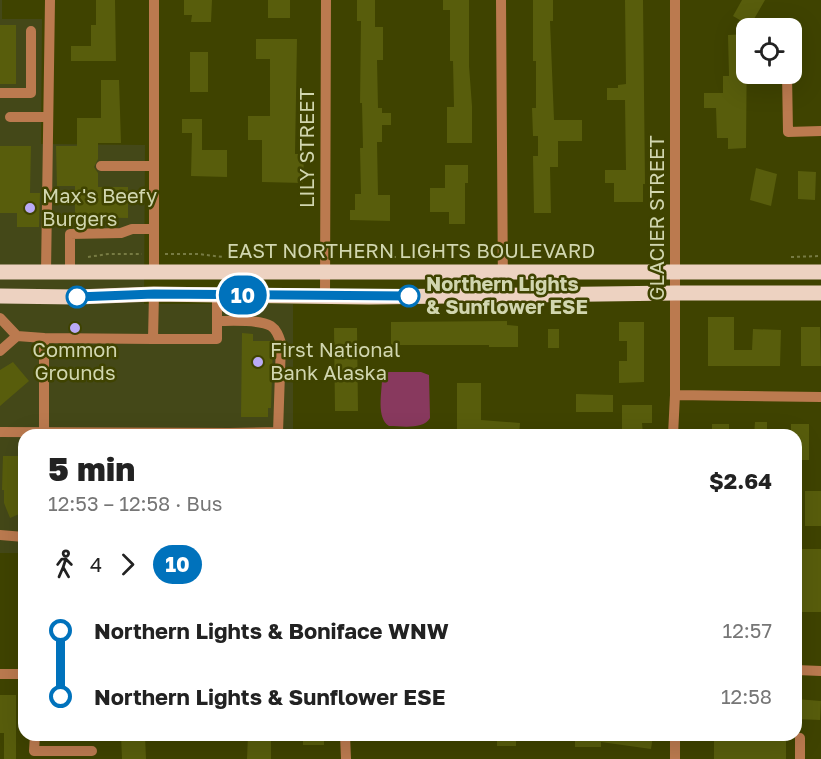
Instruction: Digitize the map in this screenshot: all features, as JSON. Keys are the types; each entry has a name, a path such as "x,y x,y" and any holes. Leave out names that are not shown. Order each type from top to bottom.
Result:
{"main road":[{"name":"EAST NORTHERN LIGHTS BOULEVARD","path":"0,272 821,272"},
{"path":"154,294 162,287 206,272"},
{"path":"0,296 821,293"}],"street":[{"path":"46,272 50,0"},
{"path":"154,0 154,272"},
{"name":"LILY STREET","path":"325,296 326,0"},
{"path":"501,0 503,295"},
{"name":"GLACIER STREET","path":"673,429 675,0"},
{"path":"0,93 31,93 31,31"},
{"path":"787,84 788,132 821,131"},
{"path":"10,117 48,117"},
{"path":"101,166 154,166"},
{"path":"70,272 70,234 121,233 132,229 154,229"},
{"path":"153,339 154,294"},
{"path":"0,318 17,336 217,339 217,295"},
{"path":"217,321 260,322 271,326 277,332 281,343 278,429"},
{"path":"0,351 17,336"},
{"path":"44,338 44,429"},
{"path":"675,395 821,397"},
{"path":"0,432 18,432"},
{"path":"0,535 18,536"},
{"path":"802,670 821,671"},
{"path":"0,674 18,674"},
{"path":"34,741 34,752 92,752"},
{"path":"345,741 346,759"},
{"path":"675,741 675,759"},
{"path":"800,741 800,759"}],"shaded area":[{"path":"0,0 2,0 2,19 42,19 41,144 145,145 144,304 293,304 293,429 18,429 18,553 0,553"},
{"path":"421,372 429,375 430,418 427,422 405,427 389,426 385,422 381,411 382,379 384,374"}],"building":[{"path":"96,0 115,0 116,61 71,61 71,46 91,46 91,25 96,25"},
{"path":"184,0 212,0 211,22 191,22 192,15 184,15"},
{"path":"268,0 290,0 290,18 268,18"},
{"path":"357,0 375,0 375,27 383,27 383,60 377,60 378,108 382,108 382,113 391,113 391,125 382,125 382,142 377,142 378,195 390,195 390,221 350,220 350,210 355,210 355,194 361,194 360,148 363,148 362,103 360,103 361,21 357,21"},
{"path":"443,0 469,0 472,143 447,143 447,107 454,107 453,61 450,61 450,10 443,10"},
{"path":"533,0 553,0 553,21 550,21 554,120 582,120 582,141 558,141 558,167 550,167 551,213 534,213 533,156 538,156 538,136 533,136 532,108 536,108 536,61 533,61"},
{"path":"625,0 643,0 645,184 643,184 643,202 614,202 614,183 605,183 605,170 626,170 625,100 607,100 607,88 618,88 618,85 626,84"},
{"path":"742,0 765,0 755,18 733,16"},
{"path":"0,25 16,25 16,84 0,84"},
{"path":"728,35 736,35 736,84 747,84 746,148 728,149 728,138 717,138 716,108 704,108 704,93 723,93 723,76 729,76"},
{"path":"256,39 297,39 295,154 304,154 303,183 262,182 262,140 248,140 248,116 270,116 270,59 256,59"},
{"path":"190,52 208,52 208,92 190,92"},
{"path":"101,80 119,80 121,143 98,143 98,159 94,167 98,173 98,187 128,187 128,218 75,217 75,186 57,186 56,146 77,146 77,118 101,118"},
{"path":"182,119 202,119 202,150 227,150 227,177 191,176 192,133 182,133"},
{"path":"0,146 31,146 30,193 40,193 39,227 17,227 17,213 0,213"},
{"path":"445,165 468,165 468,183 465,183 465,224 449,224 449,212 430,212 430,188 445,188"},
{"path":"756,168 777,174 771,206 750,200"},
{"path":"798,171 816,172 815,200 798,199"},
{"path":"708,317 734,317 734,350 752,350 753,329 781,330 780,366 708,366"},
{"path":"507,321 507,325 518,326 518,347 391,345 391,322"},
{"path":"619,322 644,322 644,382 619,383 619,361 627,361 627,341 619,341"},
{"path":"801,327 820,327 821,366 801,366"},
{"path":"334,328 357,328 358,411 335,411"},
{"path":"548,329 559,329 559,348 548,348"},
{"name":"First National Bank Alaska","path":"242,333 253,334 253,341 273,341 271,408 268,408 268,417 241,417"},
{"path":"13,362 29,381 0,406 0,370"},
{"path":"457,383 481,383 481,420 520,423 520,429 457,429"},
{"path":"576,394 613,395 613,412 576,412"},
{"path":"622,405 652,405 652,423 642,423 642,429 622,429"},
{"path":"755,422 767,422 767,429 754,429"},
{"path":"712,424 729,424 729,429 712,429"},
{"path":"791,424 809,424 809,460 802,460 802,429 791,429"},
{"path":"3,456 18,456 18,515 10,518 4,503 4,490 2,490"},
{"path":"805,491 821,491 821,526 805,526"},
{"path":"802,549 821,549 821,612 802,612"},
{"path":"0,695 16,695 16,759 4,759 4,733 0,733"},
{"path":"802,699 821,701 820,720 802,719"},
{"path":"121,741 145,741 146,759 122,759"},
{"path":"248,741 271,741 271,759 247,759"},
{"path":"303,741 324,741 324,745 303,745"},
{"path":"497,741 516,741 516,746 497,746"},
{"path":"575,741 652,741 651,749 601,742 601,747 575,747"},
{"path":"714,741 786,741 786,759 714,759"}],"bus line":[{"name":"10","path":"77,297 154,294 409,296"}],"place":[{"name":"Max's Beefy Burgers","path":"30,208"},
{"name":"Northern Lights & Sunflower ESE","path":"409,296"},
{"name":"Common Grounds","path":"75,328"},
{"name":"First National Bank Alaska","path":"258,362"}]}
